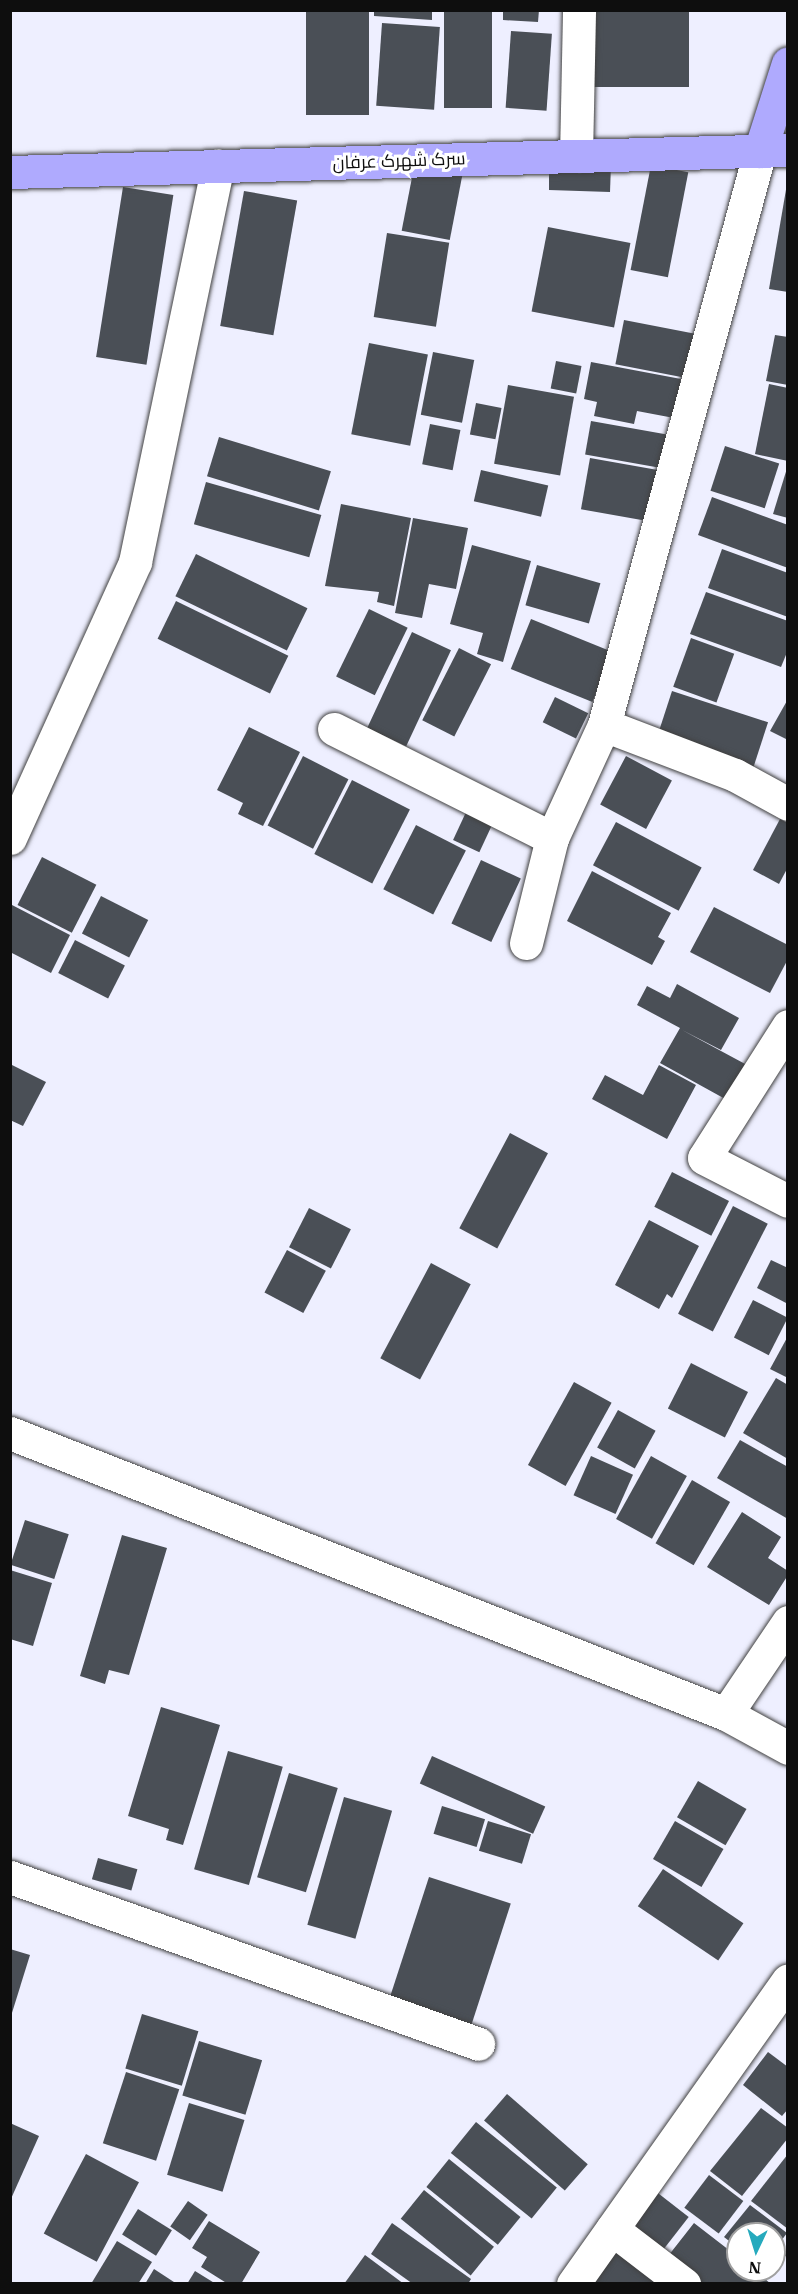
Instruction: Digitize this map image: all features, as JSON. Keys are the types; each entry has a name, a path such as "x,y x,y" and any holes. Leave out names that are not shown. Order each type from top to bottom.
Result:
{"street":[{"path":"576,156 579,10"},
{"path":"526,942 552,838 604,725 774,150 788,63"},
{"name":"سرک شهرک عرفان","path":"10,172 774,150"},
{"path":"10,838 135,562 218,166"},
{"path":"604,725 735,775 788,804"},
{"path":"334,729 552,838"},
{"path":"788,1026 704,1158 788,1201"},
{"path":"10,1433 726,1714 788,1748"},
{"path":"726,1714 788,1622"},
{"path":"10,1877 478,2044"},
{"path":"573,2283 788,1980"},
{"path":"612,2229 684,2283"}],"building":[{"path":"306,10 369,10 369,115 306,115"},
{"path":"374,10 432,10 432,20 374,16"},
{"path":"444,10 492,10 492,108 444,108"},
{"path":"503,10 539,10 538,22 503,20"},
{"path":"590,10 689,10 689,87 590,87"},
{"path":"382,23 440,27 434,110 376,106"},
{"path":"511,31 552,34 547,111 506,108"},
{"path":"415,162 463,171 450,240 402,231"},
{"path":"611,164 610,192 549,190 549,172"},
{"path":"651,165 688,172 668,277 631,270"},
{"path":"788,178 788,292 769,289"},
{"path":"123,187 173,195 146,365 96,357"},
{"path":"244,191 297,200 273,335 220,326"},
{"path":"548,227 630,243 614,327 532,311"},
{"path":"387,233 449,243 436,327 374,317"},
{"path":"624,320 694,334 685,378 615,364"},
{"path":"775,335 788,337 788,385 766,381"},
{"path":"369,343 428,354 410,446 351,434"},
{"path":"433,352 474,360 462,423 421,415"},
{"path":"556,361 582,366 576,393 551,388"},
{"path":"591,362 681,379 674,418 637,411 634,424 594,416 597,402 584,399"},
{"path":"769,384 788,388 788,461 755,454"},
{"path":"508,385 574,397 560,475 494,464"},
{"path":"476,403 502,408 495,439 470,434"},
{"path":"591,421 670,435 664,468 585,454"},
{"path":"430,424 460,430 453,470 422,464"},
{"path":"219,437 331,471 319,510 207,476"},
{"path":"725,446 779,464 765,508 710,491"},
{"path":"590,458 662,471 653,522 581,509"},
{"path":"788,465 788,518 773,514"},
{"path":"481,470 548,486 541,517 474,501"},
{"path":"206,482 321,515 309,557 194,524"},
{"path":"712,497 788,525 788,568 698,535"},
{"path":"341,504 411,518 394,606 377,602 379,592 325,586"},
{"path":"413,518 468,528 456,589 429,584 422,618 395,613"},
{"path":"472,545 531,561 503,662 477,654 483,633 450,624"},
{"path":"722,549 788,573 788,617 708,588"},
{"path":"196,554 307,608 287,651 175,596"},
{"path":"537,565 600,583 589,624 525,605"},
{"path":"706,592 788,621 788,650 781,667 690,634"},
{"path":"176,601 288,656 270,694 158,639"},
{"path":"369,609 408,628 375,695 336,676"},
{"path":"531,619 613,652 592,702 511,669"},
{"path":"412,632 451,650 406,746 367,728"},
{"path":"691,638 734,654 716,703 673,687"},
{"path":"459,648 491,664 454,737 422,720"},
{"path":"672,691 768,722 752,771 656,740"},
{"path":"555,697 588,713 576,738 543,722"},
{"path":"788,699 788,740 770,731"},
{"path":"249,727 300,752 263,826 238,814 243,803 217,790"},
{"path":"303,756 348,779 313,849 268,825"},
{"path":"626,756 672,780 646,829 600,805"},
{"path":"352,780 410,810 372,883 314,854"},
{"path":"467,810 493,822 479,852 453,840"},
{"path":"780,819 788,823 788,867 779,884 753,870"},
{"path":"616,822 702,868 679,911 593,865"},
{"path":"416,825 466,850 433,915 383,889"},
{"path":"42,857 96,885 72,933 17,905"},
{"path":"481,860 521,879 491,942 451,923"},
{"path":"592,871 671,913 658,937 665,941 652,965 567,921"},
{"path":"101,896 148,920 129,957 82,933"},
{"path":"12,905 70,935 51,973 10,952"},
{"path":"714,907 788,945 788,959 770,993 690,952"},
{"path":"75,940 125,965 108,998 58,973"},
{"path":"677,984 739,1018 721,1050 682,1030 747,1065 727,1100 660,1063 680,1028 637,1005 647,986 670,998"},
{"path":"10,1064 46,1082 23,1126 10,1120"},
{"path":"659,1065 696,1085 667,1139 592,1099 605,1075 643,1095"},
{"path":"510,1133 548,1153 497,1249 459,1228"},
{"path":"672,1172 729,1201 711,1236 654,1207"},
{"path":"733,1206 768,1224 713,1332 678,1314"},
{"path":"309,1208 351,1229 331,1269 289,1247"},
{"path":"649,1220 699,1246 672,1298 667,1294 659,1309 615,1285"},
{"path":"287,1250 326,1271 303,1313 264,1292"},
{"path":"771,1260 788,1268 788,1304 757,1288"},
{"path":"431,1263 471,1284 420,1379 380,1358"},
{"path":"753,1300 788,1318 769,1355 734,1337"},
{"path":"788,1336 788,1378 770,1369"},
{"path":"691,1363 748,1392 725,1437 668,1408"},
{"path":"776,1378 788,1385 788,1459 743,1433"},
{"path":"574,1382 612,1403 566,1486 528,1465"},
{"path":"618,1410 656,1431 635,1468 597,1448"},
{"path":"740,1440 788,1467 788,1519 717,1478"},
{"path":"591,1456 633,1475 616,1514 574,1495"},
{"path":"651,1456 687,1476 652,1539 616,1519"},
{"path":"692,1480 730,1502 694,1565 656,1543"},
{"path":"742,1512 781,1537 768,1558 788,1571 788,1575 769,1605 707,1567"},
{"path":"25,1520 69,1534 54,1579 10,1565"},
{"path":"122,1535 167,1548 129,1675 109,1670 105,1684 80,1676"},
{"path":"10,1570 52,1583 33,1646 10,1639"},
{"path":"161,1707 220,1725 183,1845 166,1840 169,1829 128,1816"},
{"path":"228,1751 283,1767 249,1885 194,1869"},
{"path":"432,1756 545,1806 533,1834 420,1783"},
{"path":"289,1773 338,1788 306,1892 257,1877"},
{"path":"698,1781 746,1809 725,1845 677,1817"},
{"path":"344,1797 392,1811 355,1939 307,1925"},
{"path":"442,1806 485,1819 477,1847 434,1834"},
{"path":"488,1821 531,1834 522,1864 479,1851"},
{"path":"675,1821 723,1849 701,1887 653,1859"},
{"path":"98,1858 137,1869 131,1890 92,1879"},
{"path":"663,1869 743,1923 718,1961 638,1906"},
{"path":"429,1877 511,1904 470,2028 389,2002"},
{"path":"10,1949 30,1955 11,2016 10,2016"},
{"path":"142,2014 198,2031 182,2086 125,2069"},
{"path":"199,2041 262,2060 245,2115 182,2096"},
{"path":"768,2052 788,2067 788,2109 782,2116 743,2085"},
{"path":"126,2072 179,2089 156,2161 103,2143"},
{"path":"507,2094 588,2164 565,2191 484,2120"},
{"path":"189,2103 244,2120 223,2192 167,2175"},
{"path":"761,2108 788,2128 788,2138 742,2196 710,2171"},
{"path":"476,2122 557,2187 532,2219 451,2153"},
{"path":"10,2123 39,2136 10,2201"},
{"path":"86,2154 139,2182 97,2262 44,2233"},
{"path":"788,2154 788,2229 786,2222 779,2222 751,2201"},
{"path":"449,2159 520,2217 498,2245 426,2187"},
{"path":"709,2175 743,2201 719,2234 684,2208"},
{"path":"424,2190 494,2247 471,2275 401,2219"},
{"path":"654,2190 689,2217 663,2250 628,2223"},
{"path":"188,2201 208,2215 190,2240 170,2226"},
{"path":"750,2205 772,2222 736,2222"},
{"path":"138,2209 172,2230 156,2256 122,2234"},
{"path":"209,2221 260,2252 241,2284 228,2284 201,2267 207,2257 192,2248"},
{"path":"392,2223 471,2279 468,2284 413,2284 371,2254"},
{"path":"694,2223 726,2248 726,2282 769,2282 771,2284 695,2284 665,2260"},
{"path":"117,2241 152,2262 138,2284 91,2284"},
{"path":"620,2247 669,2284 592,2284"},
{"path":"365,2255 404,2284 344,2284"},
{"path":"154,2269 177,2284 145,2284"},
{"path":"195,2271 216,2284 187,2284"}]}
